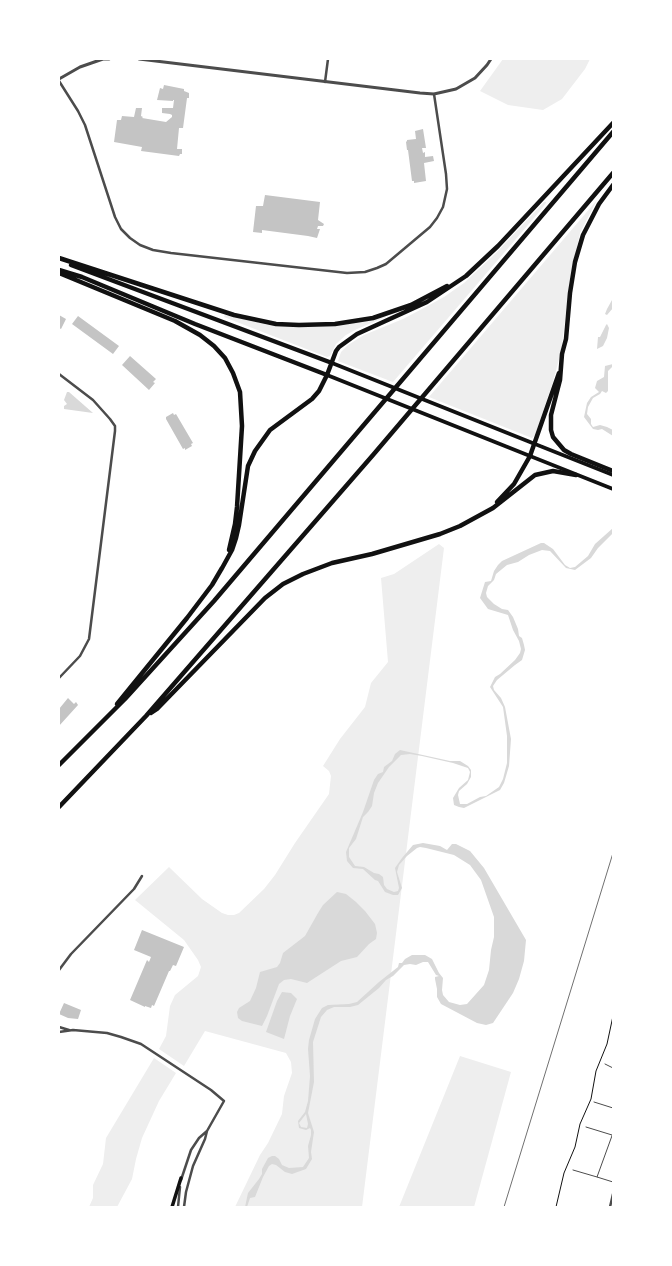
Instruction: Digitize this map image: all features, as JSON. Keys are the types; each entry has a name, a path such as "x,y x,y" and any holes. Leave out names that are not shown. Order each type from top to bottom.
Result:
{"highway":[{"path":"109,714 169,641 212,585 232,550 236,538 248,466 254,451 270,430 312,399 319,391 336,351 347,340 357,334 427,302 455,285 498,246 613,123"},
{"path":"59,765 109,714 125,700 214,601 613,132"},
{"path":"59,808 146,716 405,417 613,173"},
{"path":"478,517 499,500 514,484 535,444 560,368 566,338 575,262 583,235 599,204 613,186"},
{"path":"59,259 234,315 276,324 299,325 327,325 350,322 389,313 430,296 475,268"},
{"path":"59,259 332,363"},
{"path":"59,270 90,280 195,324 327,375"},
{"path":"59,273 174,321 200,335 214,346 225,358 233,373 240,392 242,426 236,524 221,570"},
{"path":"560,368 560,380 551,416 551,430 553,438 564,450 613,474"},
{"path":"146,716 158,709 255,608 283,584 303,574 332,564 440,534 460,526 494,508 535,475 553,472 576,475"}],"main road":[{"path":"332,363 613,474"},
{"path":"327,375 612,489"},
{"path":"172,1207 181,1178"}],"street":[{"path":"109,59 104,59 80,67 59,80 85,125 114,217 125,234 140,245 153,250 347,273 365,272 386,264 430,227 443,207 447,189 446,174 434,94"},
{"path":"139,59 162,60 325,82 434,94 456,89 475,78 487,66 490,59"},
{"path":"325,82 328,59"},
{"path":"59,374 93,400 115,426 89,639 80,656 59,678"},
{"path":"59,970 76,948 134,889 142,876"},
{"path":"59,1027 69,1030 109,1034 141,1044 206,1086 219,1095 224,1101 207,1131 193,1166 186,1192 184,1207"},
{"path":"59,1032 69,1030"},
{"path":"178,1207 181,1178 191,1150 199,1138 207,1131"},
{"path":"610,1207 613,1194"}],"lane":[{"path":"605,1064 613,1068"},
{"path":"594,1102 613,1108"},
{"path":"586,1127 612,1135"},
{"path":"597,1177 613,1133"},
{"path":"573,1170 613,1182"}],"path":[{"path":"556,1207 564,1173 576,1147 580,1124 591,1099 596,1071 607,1044 613,1016"}],"shaded area":[{"path":"503,59 590,59 585,69 562,99 543,110 508,105 480,91"},
{"path":"597,200 580,233 570,280 561,352 552,385 535,435 532,438 429,397"},
{"path":"544,202 546,203 540,211 393,382 338,361 341,352 348,345 364,335 403,319 444,297 464,283 496,253"},
{"path":"612,300 613,308 607,315 605,314"},
{"path":"225,315 269,325 311,327 344,325 386,317 346,335 336,344 330,356 327,357 224,317"},
{"path":"607,324 609,328 607,338 603,346 597,349 598,337 600,337"},
{"path":"613,364 608,371 608,391 606,393 602,391 593,398 588,407 587,414 591,419 591,424 593,427 600,425 607,427 613,430 613,436 602,429 593,429 584,417 587,403 591,397 599,392 595,388 597,381 604,377 605,366"},
{"path":"67,392 69,392 93,413 64,409 64,406 67,404 64,400"},
{"path":"613,528 613,533 598,548 591,558 575,570 566,568 550,551 542,550 529,555 518,562 507,565 496,574 494,580 488,586 486,593 487,597 502,609 508,610 513,617 519,636 522,638 525,650 522,660 497,680 493,686 505,707 511,739 509,766 504,783 500,790 464,808 459,807 454,805 453,798 459,788 468,780 470,772 468,768 422,756 410,754 401,755 389,767 378,783 374,793 372,806 363,817 356,839 349,848 349,857 355,866 364,867 374,873 379,874 383,877 384,885 387,889 394,892 398,891 399,888 395,868 413,845 423,843 440,846 447,850 452,844 456,844 470,851 484,868 526,940 524,961 513,993 493,1023 486,1025 477,1023 441,1004 437,997 435,979 435,977 439,976 436,975 428,962 423,962 416,965 404,965 358,1005 350,1007 334,1007 327,1010 321,1017 313,1042 314,1082 308,1113 314,1132 311,1152 312,1159 306,1169 292,1174 285,1172 276,1165 272,1164 269,1166 255,1197 250,1198 247,1207 245,1207 248,1193 262,1174 262,1169 268,1158 275,1156 279,1159 282,1165 289,1168 303,1167 309,1158 308,1146 311,1130 310,1128 306,1130 299,1128 298,1121 305,1112 308,1101 310,1076 308,1049 309,1040 315,1019 322,1008 328,1005 357,1002 398,967 399,963 402,963 405,959 412,955 425,955 432,959 443,978 443,995 449,1002 460,1005 467,1004 484,985 489,970 494,937 494,917 481,880 470,865 454,855 426,848 417,848 399,865 397,872 402,888 398,895 393,895 385,892 378,881 363,869 353,868 347,861 346,852 363,812 374,780 378,774 383,772 384,767 392,761 395,754 400,750 450,761 460,761 468,766 471,770 471,777 467,784 459,791 458,795 460,804 467,804 480,797 486,796 499,787 503,779 507,763 507,736 503,707 490,687 495,677 515,660 521,649 508,615 488,609 480,598 485,582 491,581 494,571 502,561 541,543 544,543 553,549 565,565 570,568 575,567 588,556 595,544","holes":["306,1114 308,1124 307,1128 301,1127 299,1123"]},
{"path":"439,544 444,548 362,1207 235,1207 282,1114 284,1096 292,1073 291,1062 286,1053 205,1031 184,1066 159,1049 166,1036 170,1006 175,995 198,976 201,967 184,940 135,900 169,867 202,899 222,913 228,915 239,913 264,889 329,794 331,776 329,771 323,766 340,739 365,707 371,683 388,662 381,578 394,574"},
{"path":"337,892 346,894 365,911 375,924 377,933 376,939 357,957 341,961 307,983 291,979 284,980 279,984 262,1026 242,1021 238,1018 237,1012 239,1008 250,1001 256,988 260,972 277,967 283,953 305,936 323,905"},
{"path":"282,992 291,993 297,999 290,1016 284,1039 266,1032 277,1001"},
{"path":"460,1056 511,1072 474,1207 399,1207"},
{"path":"154,1058 176,1073 159,1101 142,1138 132,1179 117,1207 89,1207 93,1198 93,1185 103,1164 106,1138"}],"building":[{"path":"164,85 184,89 184,91 189,93 183,128 179,128 177,149 182,149 182,154 179,156 141,151 142,147 114,142 117,120 121,120 122,116 134,117 136,108 142,108 142,118 166,122 172,117 170,114 162,113 162,108 173,108 174,100 157,100 160,88 163,89"},
{"path":"423,129 426,148 422,148 423,153 425,152 425,157 433,156 434,161 424,163 426,181 414,183 414,181 412,181 406,142 407,140 416,139 415,131"},
{"path":"265,195 320,202 318,220 324,224 323,226 318,226 317,229 320,229 317,238 262,230 262,233 253,232 256,206 263,206"},
{"path":"59,315 66,319 61,329 59,328"},
{"path":"78,316 119,346 113,354 72,324"},
{"path":"130,356 156,379 153,382 155,383 149,390 122,365"},
{"path":"173,413 174,415 176,414 193,443 191,444 192,446 185,450 166,419 166,417"},
{"path":"68,698 74,704 76,702 78,705 59,726 59,709"},
{"path":"142,930 184,947 176,966 173,965 169,971 154,1006 152,1005 151,1008 145,1007 130,1000 147,960 149,962 151,957 134,950"},
{"path":"64,1003 81,1010 78,1019 68,1018 59,1014"}],"railway":[{"path":"504,1207 613,853"}]}
